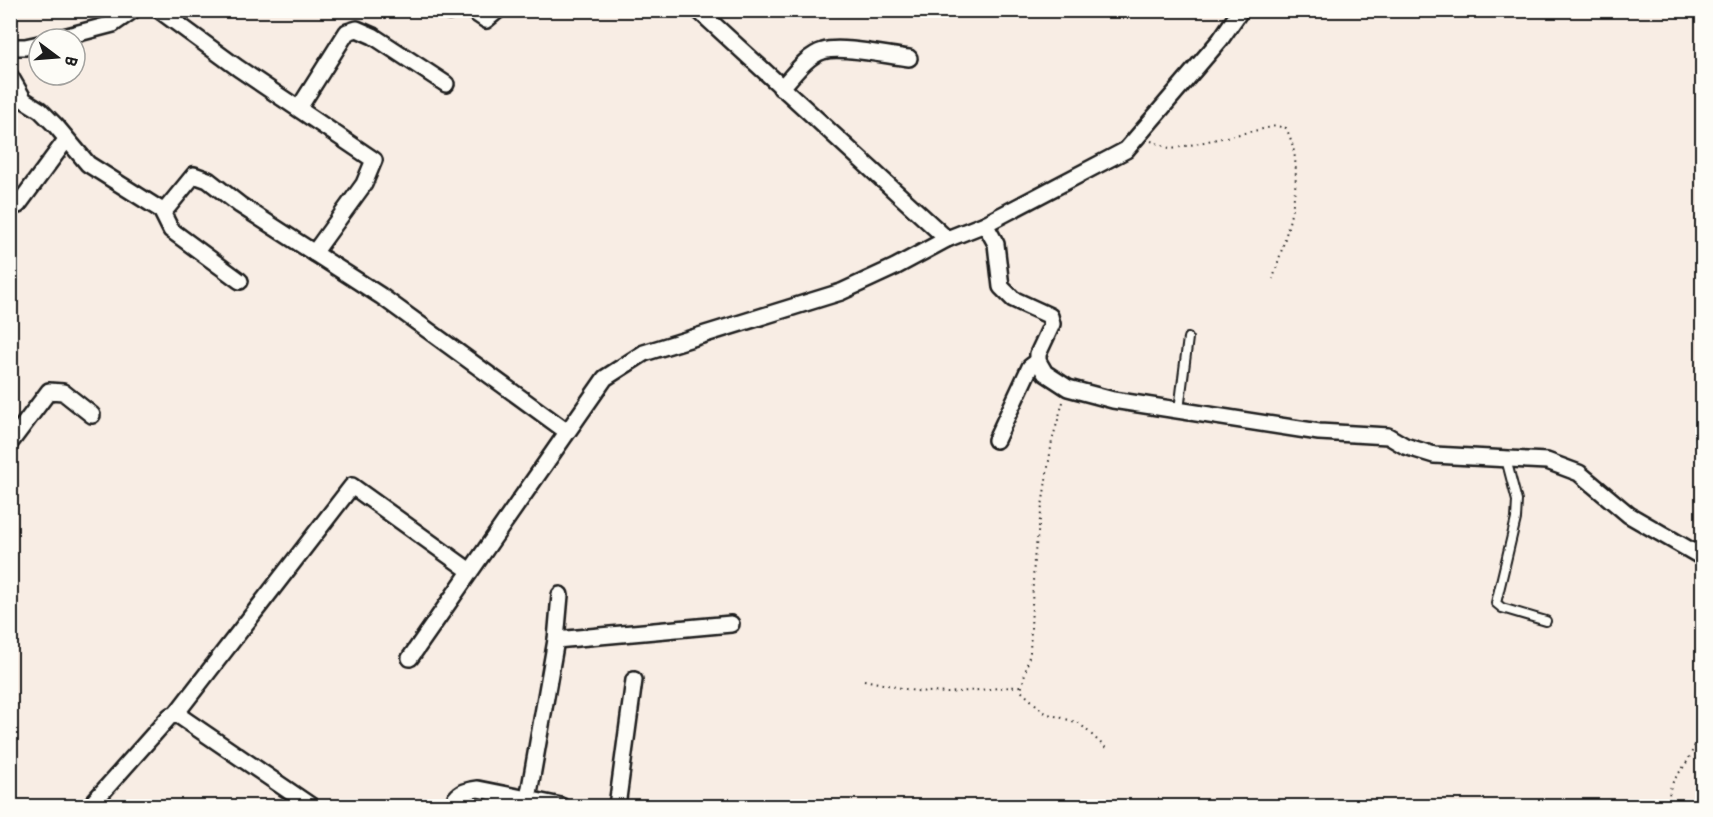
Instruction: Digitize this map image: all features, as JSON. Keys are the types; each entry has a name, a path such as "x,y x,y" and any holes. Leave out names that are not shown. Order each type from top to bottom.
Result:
{"street":[{"path":"87,31 113,24 133,10"},
{"path":"159,10 374,160 364,184 314,253"},
{"path":"471,10 486,20 498,10"},
{"path":"698,10 947,239"},
{"path":"410,658 605,378 644,353 841,291 895,267 947,239 986,224 1126,150 1220,40 1241,10"},
{"path":"299,108 347,32 357,29 373,36 446,84"},
{"path":"10,46 27,47"},
{"path":"781,88 808,59 824,50 909,58"},
{"path":"10,76 24,100 40,110 66,140 101,174 118,182 160,210 171,230 240,282"},
{"path":"18,205 66,140"},
{"path":"160,210 167,208 197,175 381,296 566,431"},
{"path":"986,224 996,244 1001,287 1013,299 1046,313 1052,320 1038,354 1038,361 1045,373 1068,388 1113,400 1319,432 1388,436 1405,446 1434,455 1547,461 1579,473 1629,515 1702,557"},
{"path":"996,440 1030,367 1038,361"},
{"path":"10,443 49,391 63,392 92,415"},
{"path":"175,715 352,486 470,571"},
{"path":"528,800 556,640 560,595"},
{"path":"556,640 731,624"},
{"path":"617,807 634,680"},
{"path":"90,807 170,716 175,715 311,807"},
{"path":"452,807 454,798 464,791 478,789 561,807"}],"lane":[{"path":"1179,410 1188,338"},
{"path":"1505,458 1517,501 1516,519 1496,603 1502,608 1546,621"}],"path":[{"path":"1140,136 1172,149 1276,126 1286,128 1295,156 1294,194 1273,279"},
{"path":"1068,388 1052,441 1044,488 1034,559 1030,652 1021,691 1045,712 1079,723 1108,750"},
{"path":"864,680 915,691 947,693 1021,686"},
{"path":"1672,807 1669,794 1672,780 1685,765 1702,730"}]}
